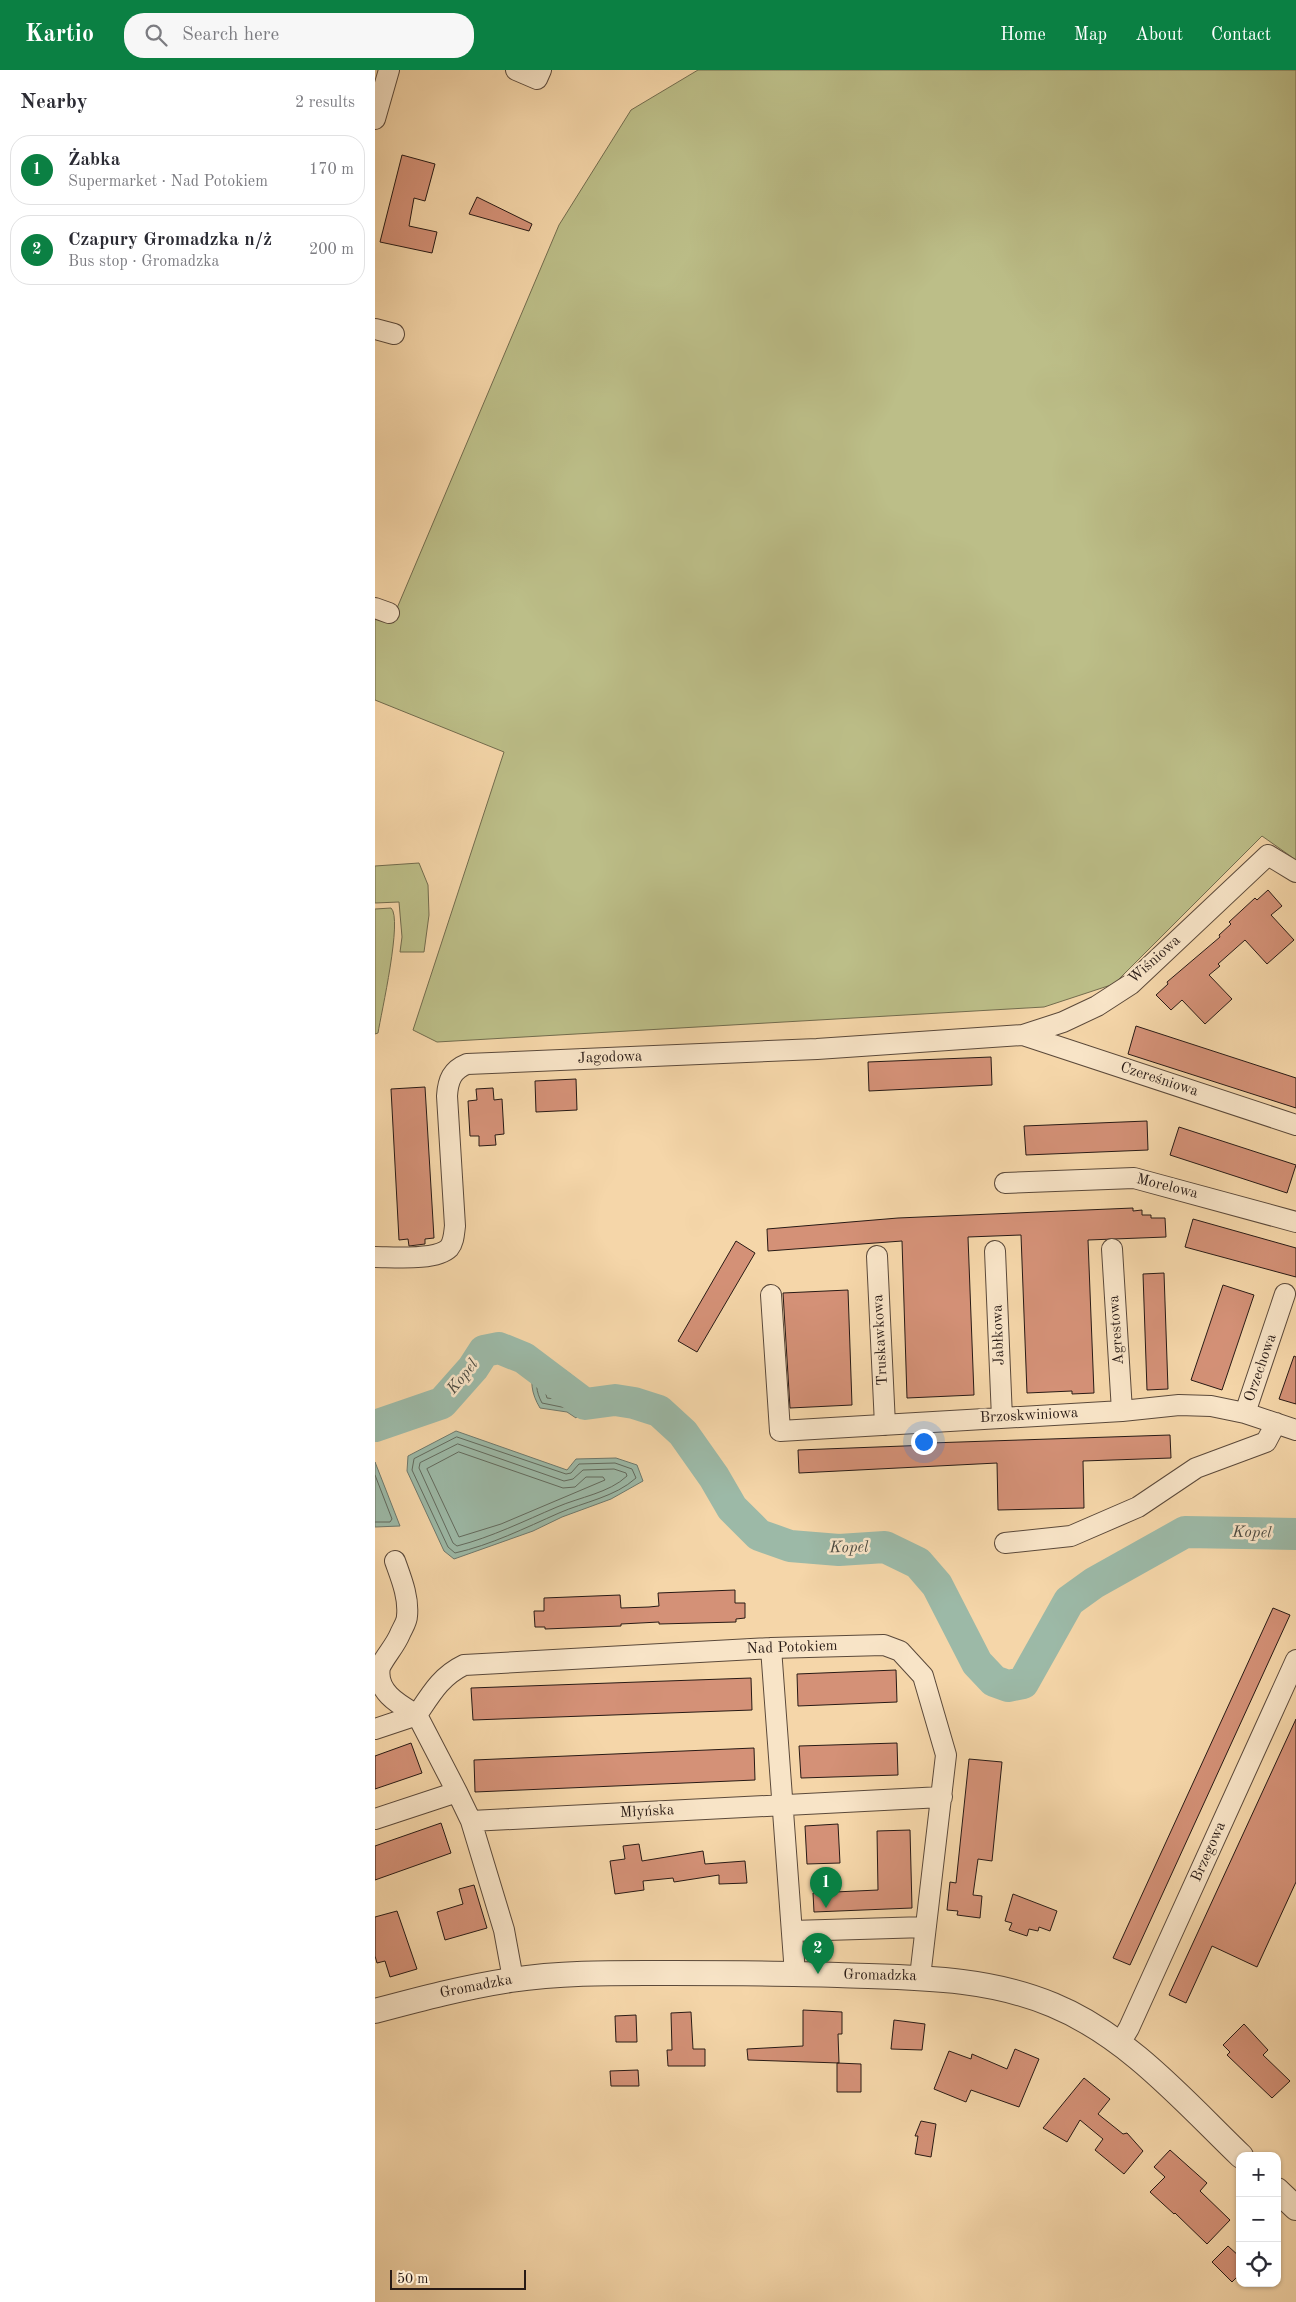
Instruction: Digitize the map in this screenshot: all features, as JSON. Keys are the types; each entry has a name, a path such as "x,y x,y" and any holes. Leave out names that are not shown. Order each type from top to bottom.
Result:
{"street":[{"path":"375,120 389,70"},
{"path":"516,70 537,80 541,70"},
{"path":"375,329 394,334"},
{"name":"Wiśniowa","path":"1023,1035 1063,1022 1097,1006 1131,984 1268,856 1296,872"},
{"name":"Czereśniowa","path":"1023,1035 1296,1125"},
{"name":"Jagodowa","path":"375,1257 426,1256 440,1254 450,1248 454,1238 455,1226 447,1086 452,1074 458,1068 467,1064 817,1049 1023,1035"},
{"name":"Morelowa","path":"1005,1183 1134,1178 1296,1222"},
{"name":"Agrestowa","path":"1112,1249 1122,1411"},
{"name":"Jabłkowa","path":"995,1251 1002,1418"},
{"name":"Truskawkowa","path":"877,1256 885,1425"},
{"name":"Orzechowa","path":"1245,1413 1285,1294"},
{"name":"Brzoskwiniowa","path":"771,1295 780,1431 1122,1411 1187,1405 1211,1406 1245,1413 1296,1430"},
{"path":"1005,1543 1071,1536 1139,1507 1196,1468 1266,1442 1276,1423"},
{"path":"395,1561 405,1592 407,1618 395,1645 379,1668 377,1681 380,1690 387,1697 417,1715 471,1821 504,1930 513,1979"},
{"name":"Nad Potokiem","path":"417,1715 439,1682 450,1672 464,1665 771,1648 884,1645 900,1651 923,1676 946,1754 920,1977"},
{"path":"771,1648 781,1806 795,1974"},
{"name":"Brzegowa","path":"1120,2043 1129,2028 1296,1660"},
{"path":"375,1729 417,1715"},
{"path":"375,1819 457,1792"},
{"name":"Młyńska","path":"471,1821 942,1797"},
{"path":"792,1931 926,1927"},
{"name":"Gromadzka","path":"375,2011 467,1987 513,1979 576,1974 795,1974 920,1977 972,1982 1033,1997 1068,2012 1120,2043 1163,2080 1237,2152"},
{"path":"1281,2194 1296,2208"}],"green space":[{"path":"698,70 1296,70 1296,860 1262,836 1114,984 1044,1007 437,1042 413,1030 504,752 375,700 375,615 392,620 559,225 631,110"},
{"path":"419,863 428,885 429,915 424,952 400,952 402,937 399,902 375,903 375,866"},
{"path":"391,908 394,915 393,947 378,1033 375,1034 375,909"}],"water":[{"path":"546,1361 572,1375 594,1396 576,1418 567,1412 540,1408 537,1403 532,1387 534,1365"},
{"path":"456,1431 567,1470 576,1459 616,1458 637,1465 643,1481 611,1499 562,1517 533,1531 454,1559 444,1551 407,1471 408,1456"},
{"path":"375,1462 400,1526 375,1527"}],"building":[{"path":"402,155 435,164 425,201 414,198 409,226 437,232 432,253 380,242"},
{"path":"477,197 532,224 529,231 469,214"},
{"path":"1268,890 1282,906 1271,915 1294,940 1267,964 1245,940 1218,964 1220,966 1209,975 1232,999 1205,1024 1182,1000 1171,1010 1156,995 1168,984 1167,982 1220,937 1219,935 1231,924 1229,922 1255,898 1257,900"},
{"path":"1136,1026 1296,1078 1296,1108 1128,1054"},
{"path":"991,1057 992,1085 869,1091 868,1062"},
{"path":"576,1079 577,1110 536,1112 535,1081"},
{"path":"425,1087 434,1238 425,1239 425,1244 409,1246 408,1239 399,1240 391,1089"},
{"path":"493,1088 494,1100 502,1099 504,1134 495,1135 496,1145 479,1146 479,1136 470,1136 468,1101 477,1100 476,1089"},
{"path":"1147,1121 1148,1150 1026,1155 1024,1126"},
{"path":"1179,1127 1296,1165 1287,1193 1170,1155"},
{"path":"1133,1208 1133,1211 1142,1210 1142,1215 1151,1215 1151,1218 1165,1218 1166,1237 1088,1240 1094,1393 1072,1394 1072,1391 1027,1393 1021,1235 968,1237 974,1395 907,1398 902,1241 768,1251 767,1229 898,1218"},
{"path":"1193,1219 1296,1248 1296,1277 1185,1247"},
{"path":"736,1241 755,1253 697,1352 678,1341"},
{"path":"1164,1273 1168,1389 1147,1390 1143,1274"},
{"path":"1223,1285 1254,1295 1222,1390 1191,1380"},
{"path":"848,1290 852,1405 790,1408 783,1293"},
{"path":"1294,1356 1296,1357 1296,1404 1279,1399"},
{"path":"1170,1435 1171,1458 1083,1461 1084,1508 998,1510 997,1463 799,1473 798,1450 930,1445 930,1443"},
{"path":"735,1590 735,1603 745,1603 745,1618 736,1619 736,1622 659,1624 659,1622 621,1624 621,1626 545,1629 545,1627 535,1627 534,1611 544,1611 544,1598 620,1595 621,1608 649,1607 659,1606 658,1593"},
{"path":"1273,1608 1290,1615 1130,1965 1113,1958"},
{"path":"896,1670 897,1702 798,1706 797,1674"},
{"path":"751,1678 752,1710 473,1720 471,1688"},
{"path":"1296,1719 1296,1882 1257,1967 1212,1946 1186,2003 1169,1995"},
{"path":"411,1743 422,1773 375,1789 375,1756"},
{"path":"897,1743 898,1775 801,1778 799,1746"},
{"path":"754,1748 755,1780 475,1792 474,1760"},
{"path":"969,1759 1002,1762 992,1861 978,1859 973,1895 982,1896 980,1918 957,1915 958,1911 947,1910 950,1882 956,1883"},
{"path":"441,1823 451,1853 375,1880 375,1846"},
{"path":"838,1824 840,1863 807,1864 805,1826"},
{"path":"910,1830 912,1908 814,1912 813,1893 878,1890 877,1831"},
{"path":"639,1844 642,1861 703,1851 705,1864 745,1861 747,1883 719,1884 719,1875 674,1882 673,1878 643,1881 644,1890 615,1894 610,1861 625,1859 623,1846"},
{"path":"474,1885 487,1928 445,1940 437,1912 463,1904 459,1889"},
{"path":"1013,1894 1057,1911 1050,1931 1039,1927 1038,1931 1029,1929 1027,1936 1009,1930 1012,1923 1005,1921"},
{"path":"397,1911 417,1969 390,1977 385,1961 377,1963 375,1956 375,1917"},
{"path":"803,2010 842,2012 842,2034 838,2034 839,2063 748,2060 747,2049 803,2046"},
{"path":"691,2012 693,2049 705,2049 705,2066 668,2066 667,2050 672,2050 671,2013"},
{"path":"636,2015 637,2042 616,2042 615,2016"},
{"path":"894,2020 925,2024 922,2050 891,2049"},
{"path":"1244,2024 1268,2050 1263,2055 1290,2081 1272,2098 1227,2055 1230,2052 1223,2045"},
{"path":"1015,2049 1039,2059 1019,2107 971,2090 966,2102 934,2089 949,2051 971,2059 972,2054 1007,2069"},
{"path":"837,2063 861,2064 861,2092 837,2092"},
{"path":"638,2070 639,2086 611,2086 610,2071"},
{"path":"1084,2078 1110,2099 1098,2114 1123,2134 1127,2133 1143,2151 1124,2174 1095,2150 1103,2139 1080,2120 1067,2142 1043,2128"},
{"path":"921,2121 936,2124 931,2157 915,2154 918,2136 915,2136"},
{"path":"1170,2150 1207,2183 1200,2191 1230,2220 1207,2244 1150,2192 1165,2177 1154,2167"},
{"path":"1228,2246 1236,2253 1236,2278 1232,2282 1212,2262"}],"waterway":[{"name":"Kopel","path":"375,1426 442,1403 473,1368 484,1351 499,1348 524,1358 585,1404 615,1400 634,1403 659,1411 683,1433 714,1477 732,1508 759,1535 790,1546 839,1550 885,1547 918,1563 937,1585 977,1663 994,1681 1008,1686 1023,1683 1069,1601 1094,1583 1185,1532 1296,1534"}],"place":[{"name":"Żabka","path":"826,1908"},
{"name":"Czapury Gromadzka n/ż","path":"818,1974"}]}
